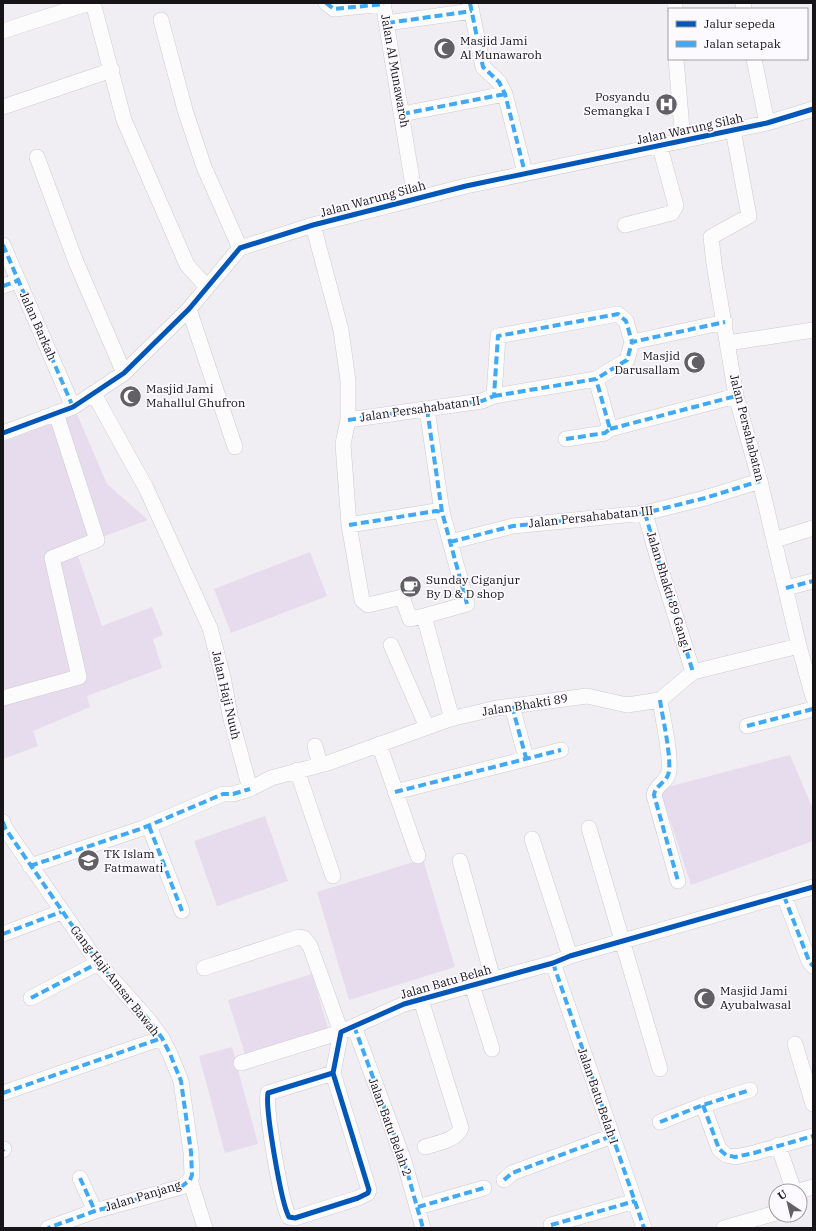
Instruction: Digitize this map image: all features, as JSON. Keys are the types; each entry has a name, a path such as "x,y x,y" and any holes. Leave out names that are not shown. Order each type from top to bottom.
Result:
{"street":[{"path":"3,31 89,3"},
{"path":"93,3 112,70 124,120 186,265 206,286"},
{"name":"Jalan Al Munawaroh","path":"326,3 334,9 383,3 415,198"},
{"path":"387,23 471,7 483,67 499,82 505,94 525,173"},
{"path":"3,433 73,407 124,373 189,309 206,286 240,248 204,167 185,110 161,20"},
{"path":"676,60 683,141"},
{"path":"754,60 767,123"},
{"path":"3,107 112,70"},
{"path":"402,114 505,94"},
{"name":"Jalan Warung Silah","path":"240,248 313,225 415,198 525,173 767,123 813,109"},
{"name":"Jalan Persahabatan","path":"733,130 749,216 711,237 714,264 725,322 736,396 760,481 775,540 798,646 813,697"},
{"path":"625,226 672,213 676,206 660,146"},
{"path":"36,157 79,270 124,373"},
{"path":"313,225 341,330 348,380 348,420 343,444 349,525 362,600 365,604 402,597 410,619 467,604 442,512 427,409"},
{"name":"Jalan Barkah","path":"3,245 10,283 73,407"},
{"path":"189,309 235,447"},
{"name":"Jalan Persahabatan II","path":"348,420 482,401 494,396 498,336 618,314 626,321 632,342"},
{"path":"494,396 596,379 627,360 632,342 725,322"},
{"path":"728,343 813,330"},
{"path":"596,379 610,429"},
{"name":"Jalan Haji Nuuh","path":"94,394 146,488 210,628 250,789"},
{"path":"566,440 605,433 610,429 736,396"},
{"path":"3,698 79,678 52,558 97,540 56,413"},
{"name":"Jalan Persahabatan III","path":"450,542 513,526 645,513 705,498 760,481"},
{"path":"349,525 436,511 442,512"},
{"name":"Jalan Bhakti 89 Gang I","path":"645,513 693,672"},
{"path":"775,540 813,528"},
{"path":"786,588 813,581"},
{"path":"424,616 452,719"},
{"path":"391,645 427,727"},
{"path":"678,881 654,795 654,791 665,780 669,767 660,700 693,672 798,646"},
{"name":"Jalan Bhakti 89","path":"250,789 271,778 320,765 452,719 512,706 587,696 627,705 660,700"},
{"path":"512,706 526,758"},
{"path":"747,726 813,709"},
{"path":"379,744 418,856"},
{"path":"315,746 320,765"},
{"path":"395,792 560,750"},
{"path":"297,770 333,876"},
{"path":"30,866 149,826 224,794 234,794 250,789"},
{"path":"149,826 182,911"},
{"name":"Gang Haji Amsar Bawah","path":"3,1093 162,1038 147,1018 98,963 61,912 4,827"},
{"path":"589,828 624,942 660,1069"},
{"path":"532,838 570,956"},
{"path":"460,861 493,979"},
{"name":"Jalan Batu Belah","path":"241,1063 348,1029 404,1004 553,963 570,956 624,942 813,887"},
{"path":"784,896 809,961 813,966"},
{"path":"3,934 61,912"},
{"name":"Jalan Batu Belah 2","path":"204,968 288,940 304,938 310,946 348,1029 404,1161 423,1228"},
{"path":"31,998 98,963"},
{"name":"Jalan Batu Belah I","path":"553,963 607,1138 644,1228"},
{"path":"472,985 492,1049"},
{"path":"421,1000 460,1128 460,1131 451,1138 425,1147"},
{"path":"333,1073 268,1093 267,1099 269,1115 283,1199 289,1217 295,1218 358,1198 368,1193 369,1190 333,1073 348,1029"},
{"name":"Jalan Panjang","path":"48,1228 95,1211 181,1186 190,1180 192,1175 191,1152 182,1081 162,1038"},
{"path":"795,1044 813,1104"},
{"path":"660,1122 703,1105 750,1090"},
{"path":"703,1105 719,1149 726,1155 735,1157 813,1136"},
{"path":"504,1180 512,1173 607,1138"},
{"path":"778,1145 791,1183"},
{"path":"80,1178 95,1211"},
{"path":"190,1180 205,1228"},
{"path":"418,1207 484,1188"},
{"path":"551,1225 634,1201"},
{"path":"724,1228 768,1214"}],"shaded area":[{"path":"77,414 107,484 148,520 75,547 102,626 152,607 163,635 153,639 162,668 87,696 90,707 33,731 38,746 3,759 3,442"},
{"path":"310,552 327,596 231,633 214,589"},
{"path":"790,755 813,809 813,841 691,885 660,789"},
{"path":"265,816 288,881 217,906 194,841"},
{"path":"423,859 455,967 349,1000 317,892"},
{"path":"312,974 328,1028 245,1054 228,1000"},
{"path":"232,1047 258,1144 225,1153 199,1056"}],"marked path":[{"path":"326,3 334,9 384,4"},
{"path":"470,3 483,67 499,82 505,94 525,173"},
{"path":"387,23 472,11"},
{"path":"402,114 505,94"},
{"path":"3,245 73,407"},
{"path":"3,286 17,281"},
{"path":"348,420 482,401 494,396 498,336 618,314 626,321 632,342 725,322"},
{"path":"494,396 596,379 627,360 632,342"},
{"path":"566,439 605,433 610,429 596,379"},
{"path":"610,429 736,396"},
{"path":"427,409 442,512 467,604"},
{"path":"450,542 513,526 645,513 705,498 760,481"},
{"path":"349,525 436,511 442,512"},
{"path":"645,513 693,672"},
{"path":"786,588 813,581"},
{"path":"660,700 668,750 669,769 667,778 656,789 654,795 678,881"},
{"path":"512,706 526,758"},
{"path":"747,726 813,709"},
{"path":"395,792 561,750"},
{"path":"30,866 143,828 223,794 233,794 250,789"},
{"path":"3,822 5,828 98,963 147,1018 162,1038 181,1081 191,1152 192,1175 190,1180 181,1187 95,1211 48,1228"},
{"path":"149,826 182,911"},
{"path":"784,896 809,961 813,966"},
{"path":"3,934 61,912"},
{"path":"31,998 98,963"},
{"path":"553,963 644,1228"},
{"path":"354,1026 404,1161 423,1228"},
{"path":"3,1093 162,1038"},
{"path":"660,1122 703,1105 750,1090"},
{"path":"703,1105 719,1149 726,1155 735,1157 754,1153 813,1136"},
{"path":"504,1180 512,1173 612,1136"},
{"path":"80,1178 95,1211"},
{"path":"418,1207 484,1188"},
{"path":"551,1225 635,1201"}],"cycle path":[{"path":"3,433 73,407 124,373 189,309 240,248 313,225 466,186 767,123 813,109"},
{"path":"333,1073 268,1093 269,1117 274,1155 282,1194 289,1217 295,1218 358,1198 368,1193 369,1190 333,1073 341,1032 404,1004 553,963 570,956 813,887"}],"place":[{"name":"Masjid Jami Al Munawaroh","path":"444,48"},
{"name":"Posyandu Semangka I","path":"666,104"},
{"name":"Masjid Darusallam","path":"695,363"},
{"name":"Masjid Jami Mahallul Ghufron","path":"131,396"},
{"name":"Sunday Ciganjur By D & D shop","path":"411,587"},
{"name":"TK Islam Fatmawati","path":"88,861"},
{"name":"Masjid Jami Ayubalwasal","path":"704,998"}]}
